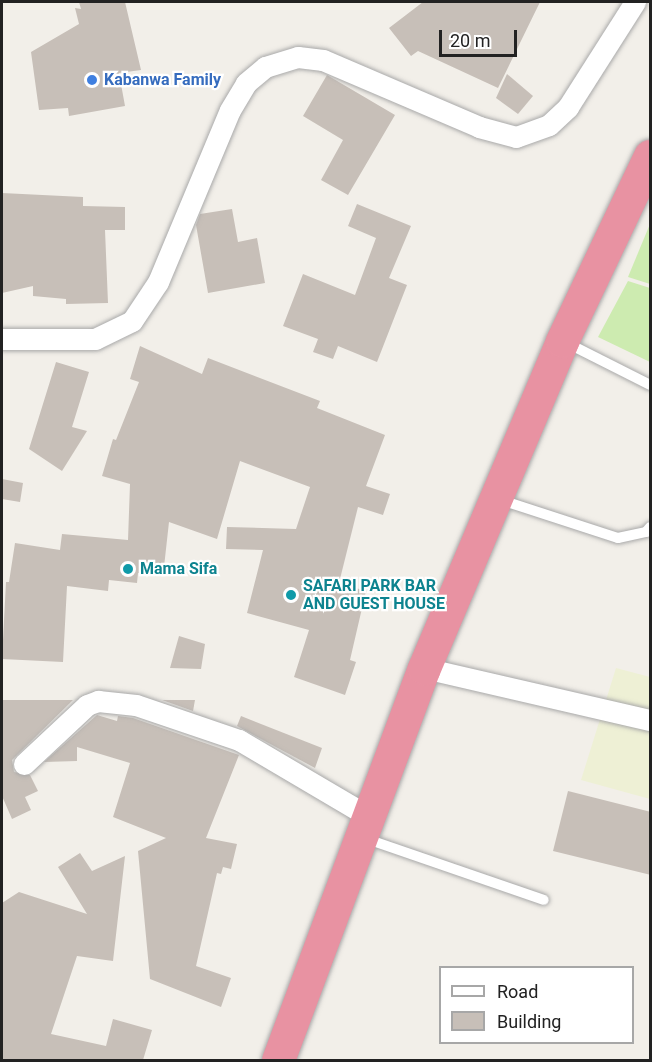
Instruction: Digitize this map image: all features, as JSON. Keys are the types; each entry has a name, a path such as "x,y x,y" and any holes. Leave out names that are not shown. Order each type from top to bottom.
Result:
{"highway":[{"path":"278,1060 424,668 562,341 647,171"}],"street":[{"path":"2,339 94,339 132,321 158,282 230,110 246,83 281,59 323,60 479,128 516,137 549,125 568,107 635,2"},
{"path":"424,668 651,720"},
{"path":"24,764 87,705 98,701 136,705 239,740 365,826"}],"lane":[{"path":"562,341 651,385"},
{"path":"495,498 618,538 645,532 651,527"},
{"path":"365,826 544,900"}],"green space":[{"path":"650,224 650,284 628,277"},
{"path":"628,281 650,288 650,362 598,337"},
{"path":"616,668 650,677 650,799 581,780"}],"building":[{"path":"79,2 125,2 141,70 119,73 125,106 69,116 68,108 39,110 31,52 79,24 75,8 81,9"},
{"path":"423,2 540,2 498,88 418,51 411,56 389,28"},
{"path":"507,74 533,96 518,114 496,98"},
{"path":"327,75 395,115 348,195 321,180 343,140 303,116"},
{"path":"2,193 83,197 83,206 125,207 125,230 105,230 108,303 66,304 66,299 33,296 33,286 2,293"},
{"path":"357,204 411,226 389,278 407,285 377,362 338,346 333,359 313,352 318,339 283,326 303,274 355,295 376,238 348,226"},
{"path":"232,209 238,242 257,238 265,283 208,293 196,225 200,214"},
{"path":"140,346 202,374 208,358 320,401 317,408 385,435 366,486 390,494 383,515 358,507 339,583 366,591 350,660 356,662 345,695 294,677 309,630 247,613 263,550 226,549 227,527 296,529 310,487 240,461 217,539 169,522 163,576 138,573 137,583 109,580 108,591 67,586 63,662 2,659 6,582 9,582 15,543 60,550 62,534 128,540 130,484 102,476 113,439 116,440 139,382 130,379"},
{"path":"56,362 89,372 72,427 87,431 62,471 29,449"},
{"path":"2,479 23,483 20,502 2,499"},
{"path":"179,636 205,644 201,669 170,668"},
{"path":"2,700 73,700 12,760 14,772 30,775 38,791 25,797 31,810 12,819 2,796"},
{"path":"162,700 195,700 193,711"},
{"path":"97,715 117,721 118,716 133,718 239,755 206,838 237,844 231,869 223,867 221,874 217,873 196,966 231,978 221,1007 150,979 138,851 166,838 113,817 130,763 77,747 77,761 44,762"},
{"path":"241,716 322,748 315,768 237,726"},
{"path":"568,791 651,812 651,875 553,851"},
{"path":"80,853 92,871 125,856 113,961 77,956 51,1034 106,1046 113,1019 152,1030 143,1060 2,1060 2,903 19,892 87,914 58,867"}],"place":[{"name":"Kabanwa Family","path":"92,80"},
{"name":"Mama Sifa","path":"128,569"},
{"name":"SAFARI PARK BAR AND GUEST HOUSE","path":"291,595"}]}
